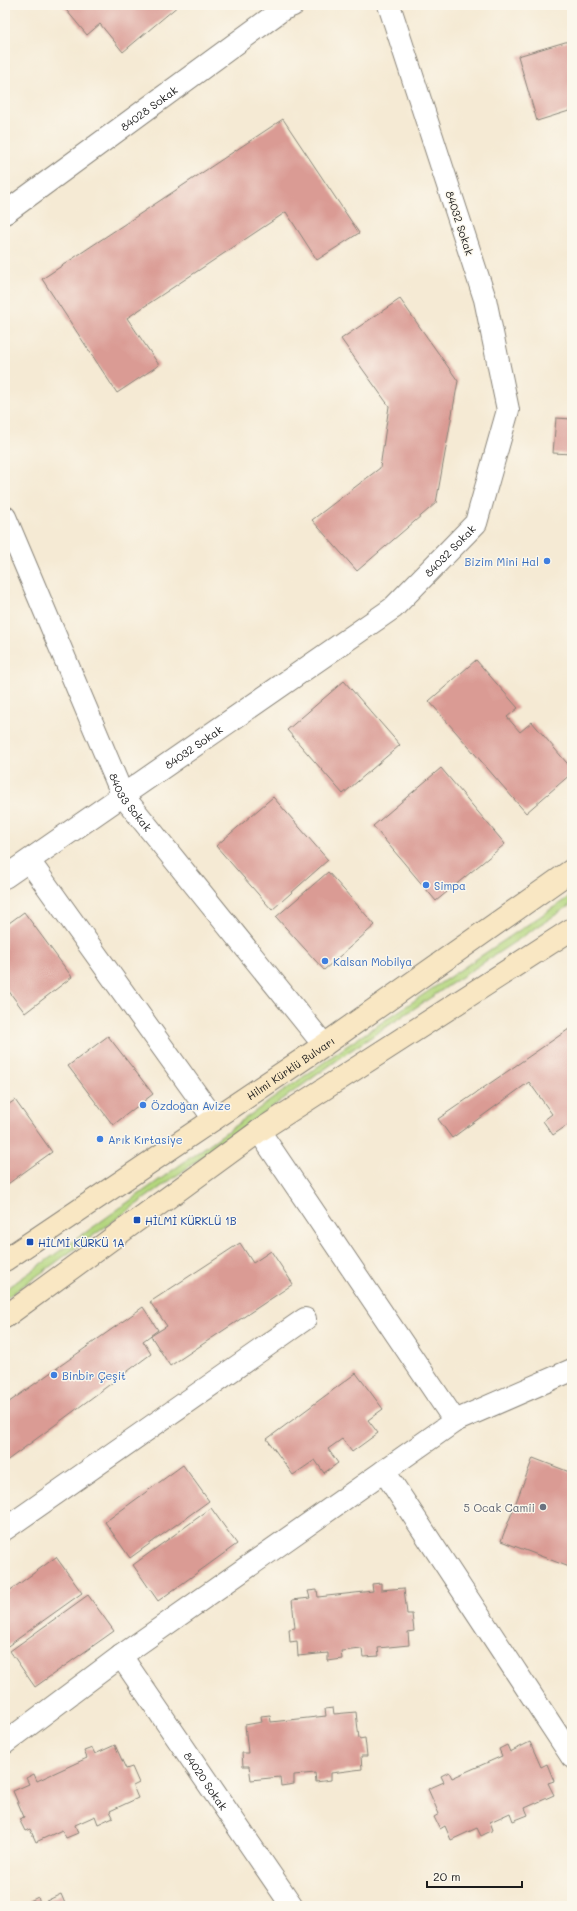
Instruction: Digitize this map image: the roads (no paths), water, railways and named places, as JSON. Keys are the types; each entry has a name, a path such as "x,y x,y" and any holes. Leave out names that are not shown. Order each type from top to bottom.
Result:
{"main road":[{"name":"Hilmi Kürklü Bulvarı","path":"5,1260 324,1045 572,870"},
{"path":"5,1317 258,1131 572,929"}],"street":[{"name":"84028 Sokak","path":"5,213 283,9 293,5"},
{"name":"84032 Sokak","path":"5,878 393,608 476,523 508,410 485,299 389,5"},
{"name":"84033 Sokak","path":"5,517 123,796 324,1045"},
{"path":"28,861 214,1119"},
{"path":"258,1131 455,1421"},
{"path":"5,1529 305,1319"},
{"path":"5,1744 121,1656 455,1421 572,1370"},
{"path":"384,1471 572,1757"},
{"name":"84020 Sokak","path":"121,1656 292,1906"}],"place":[{"name":"Bizim Mini Hal","path":"547,561"},
{"name":"Simpa","path":"426,885"},
{"name":"Kalsan Mobilya","path":"325,961"},
{"name":"Özdoğan Avize","path":"143,1105"},
{"name":"Arık Kırtasiye","path":"100,1139"},
{"name":"HİLMİ KÜRKLÜ 1B","path":"137,1220"},
{"name":"HİLMİ KÜRKÜ 1A","path":"30,1242"},
{"name":"Binbir Çeşit","path":"54,1375"},
{"name":"5 Ocak Camii","path":"543,1507"}]}
